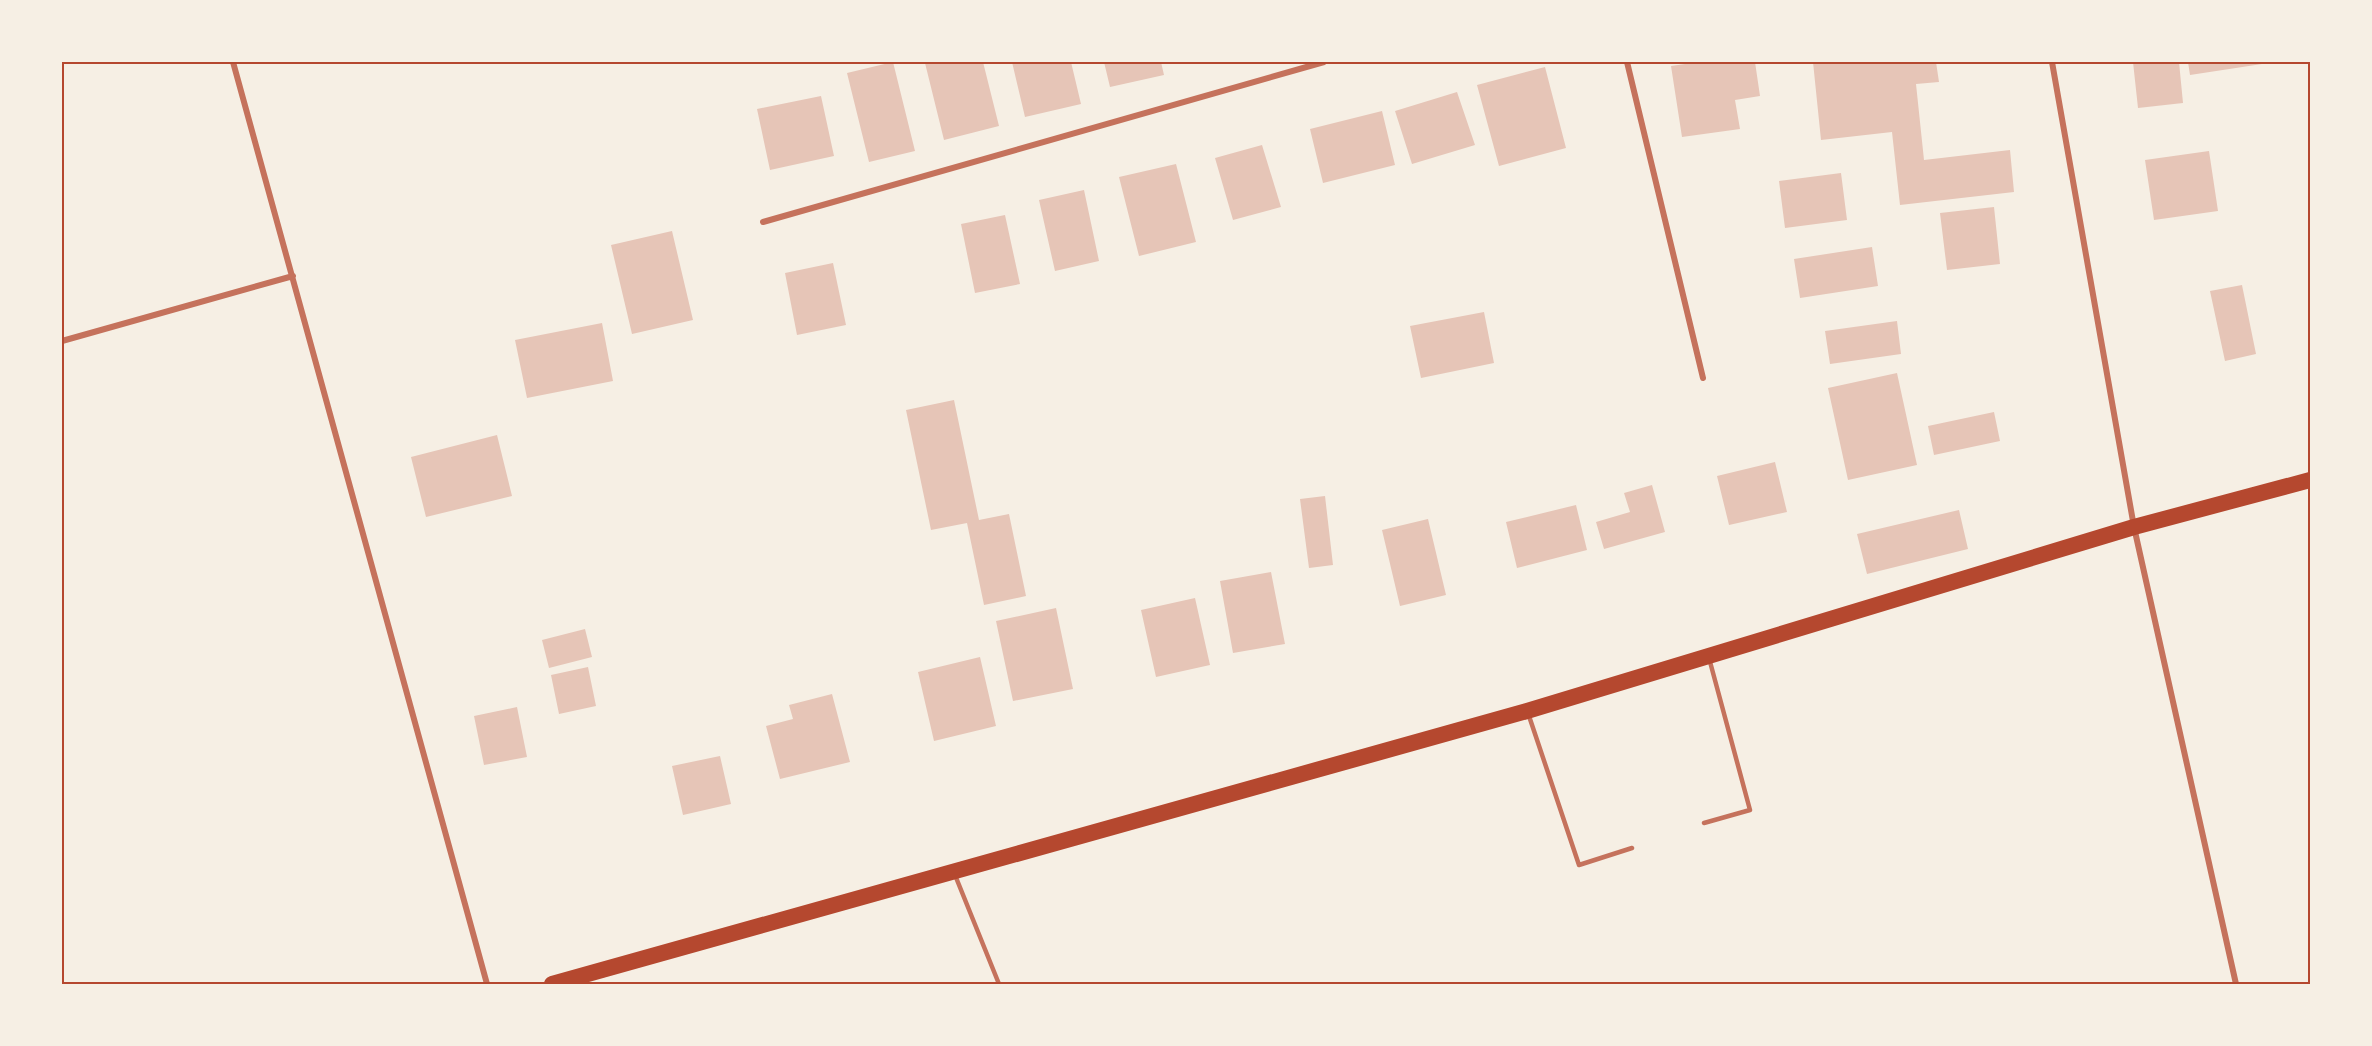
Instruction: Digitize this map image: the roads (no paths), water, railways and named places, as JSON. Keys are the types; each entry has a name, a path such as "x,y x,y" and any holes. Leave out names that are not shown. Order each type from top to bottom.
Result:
{"highway":[{"path":"552,984 1527,711 2134,527 2310,480"}],"street":[{"path":"233,62 486,984"},
{"path":"764,222 1324,62"},
{"path":"1627,62 1703,378"},
{"path":"2052,62 2134,527 2236,984"},
{"path":"62,341 293,276"}],"lane":[{"path":"1704,823 1750,810 1709,657"},
{"path":"1527,711 1579,864 1632,848"},
{"path":"954,873 999,984"}]}
